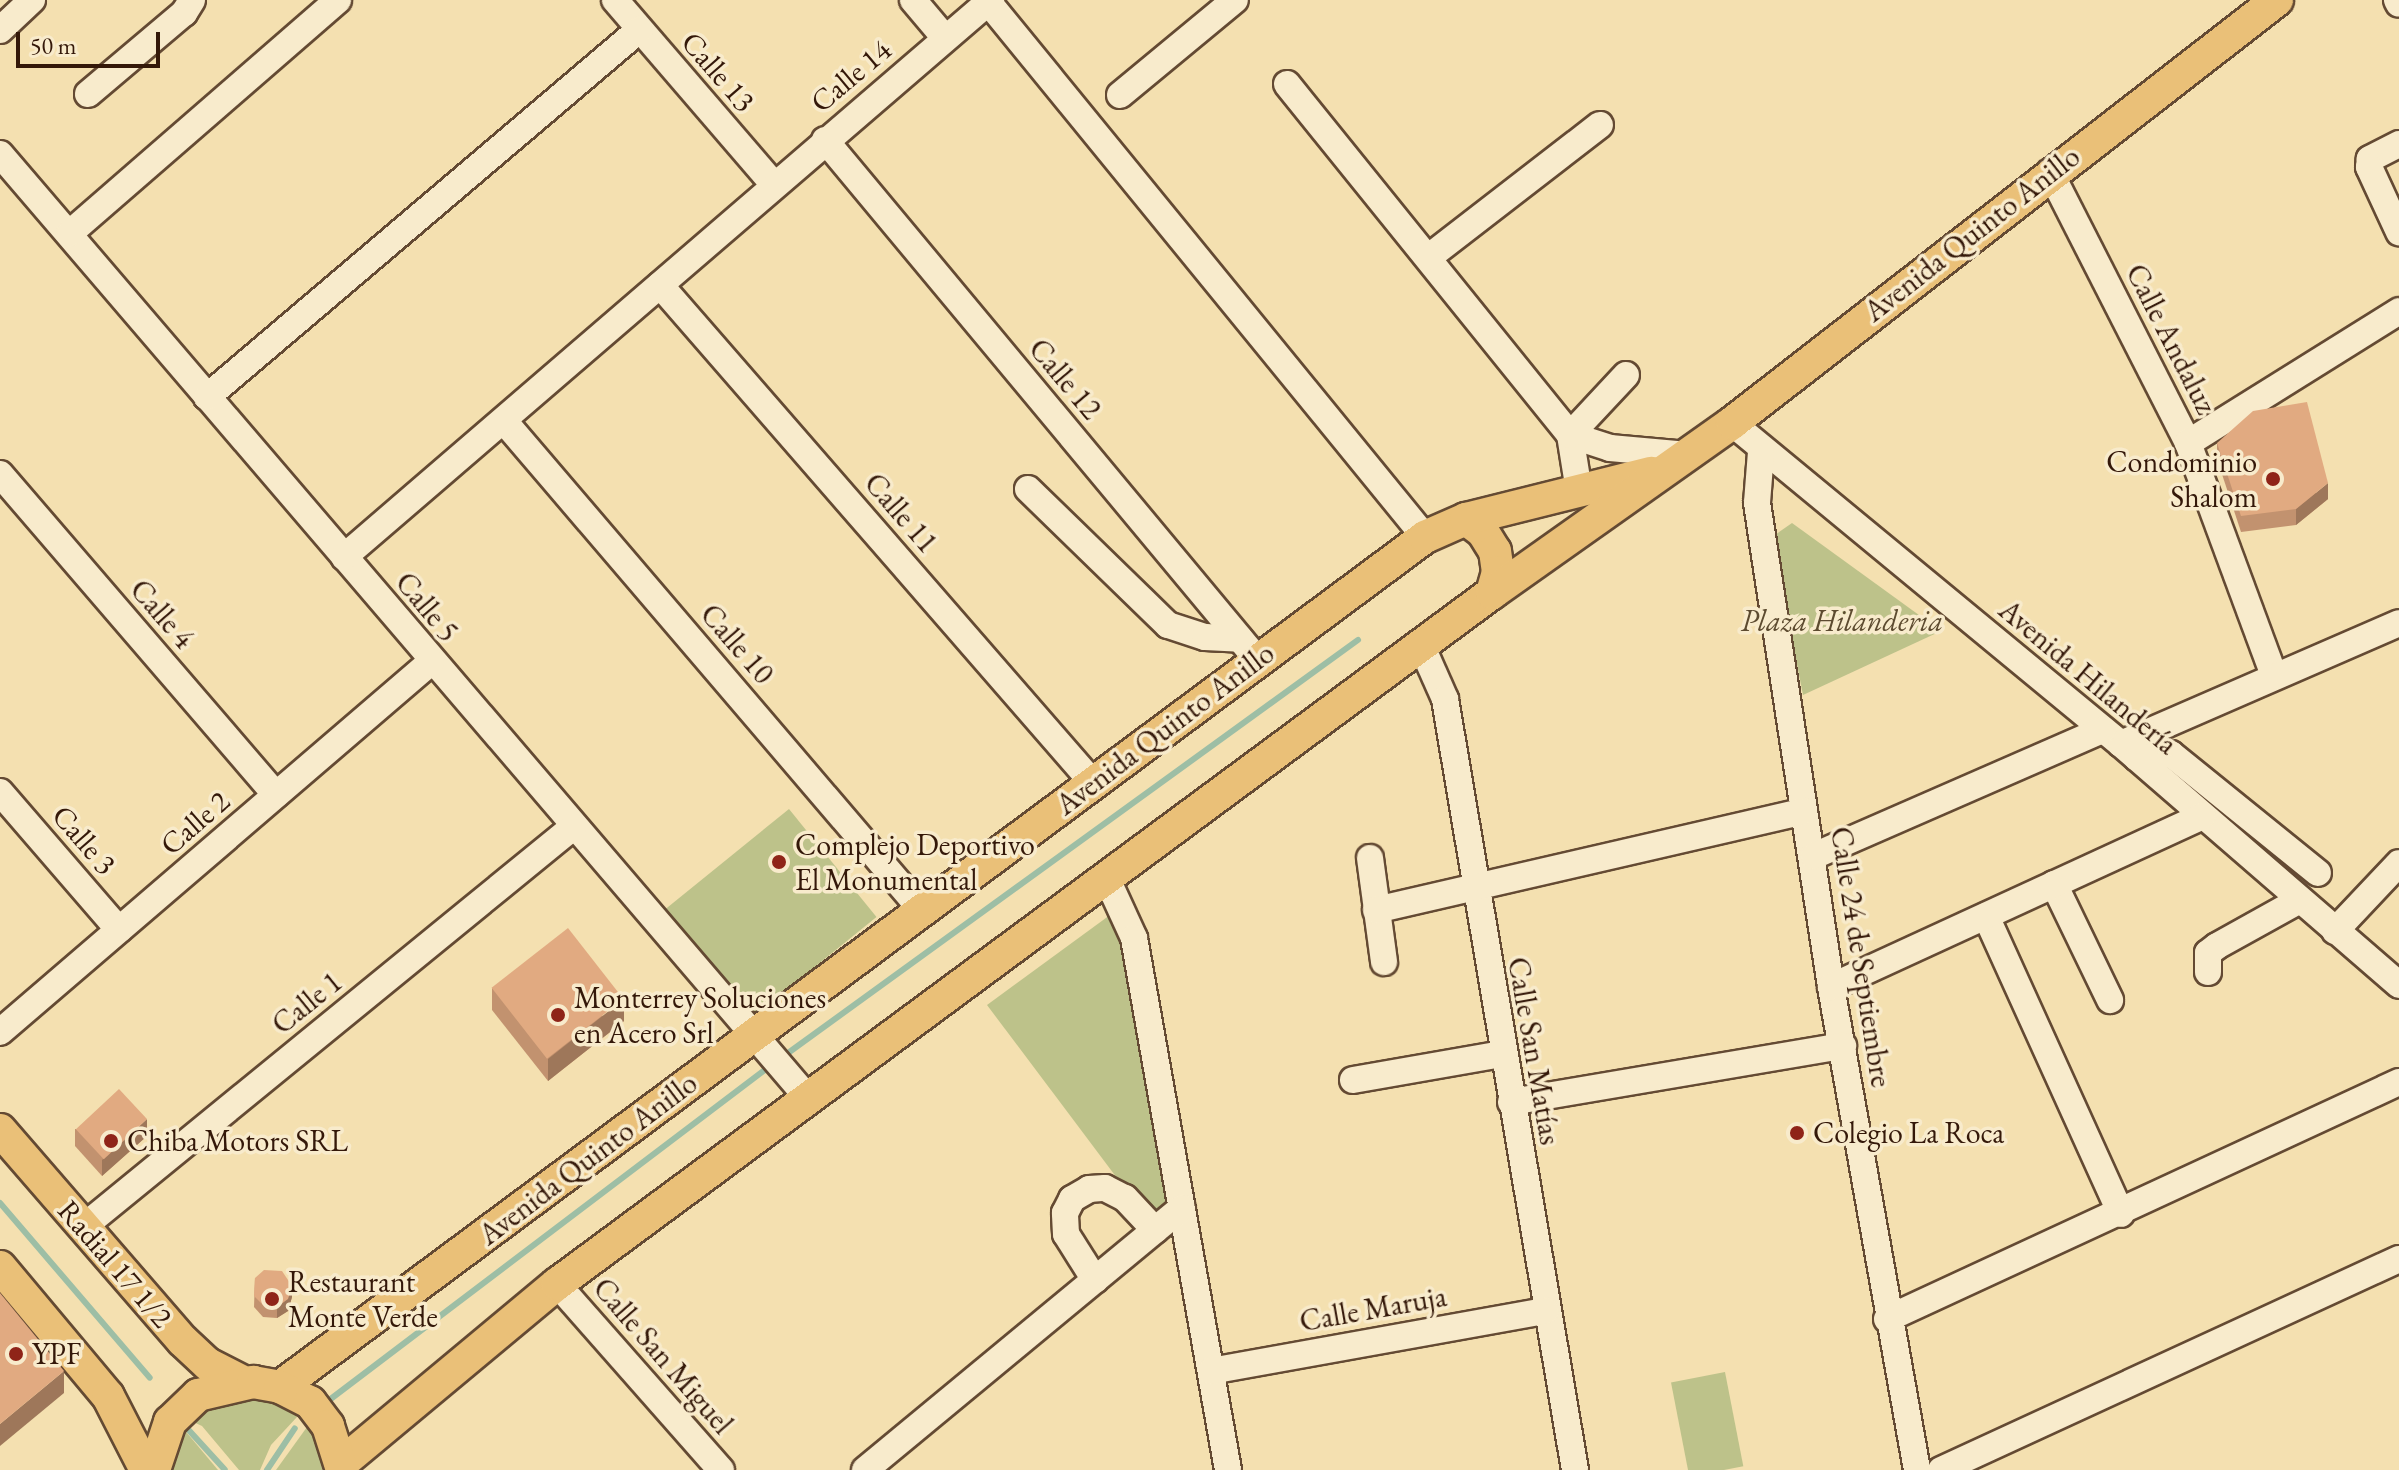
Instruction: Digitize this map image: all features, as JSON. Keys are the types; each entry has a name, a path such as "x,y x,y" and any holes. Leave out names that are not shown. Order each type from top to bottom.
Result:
{"main road":[{"name":"Avenida Quinto Anillo","path":"342,1466 557,1284 1492,593 1732,423 2050,172 2276,0"},
{"name":"Avenida Quinto Anillo","path":"280,1387 921,909 1094,784 1248,649 1425,537 1466,519 1579,491 1677,462"},
{"path":"1466,519 1483,532 1495,551 1498,572 1492,593"},
{"name":"Radial 17 1/2","path":"0,1130 183,1341 208,1364 243,1382"},
{"path":"0,1267 108,1396 146,1470"},
{"path":"154,1470 170,1422 198,1395 243,1382 280,1387 310,1402 328,1426 342,1466"}],"street":[{"path":"0,30 32,0"},
{"path":"88,94 184,13 192,0"},
{"path":"70,233 338,0"},
{"name":"Calle 13","path":"615,0 774,185"},
{"path":"913,0 945,38"},
{"path":"1120,95 1235,0"},
{"name":"Calle 14","path":"344,557 990,1 1425,537"},
{"path":"207,397 639,30"},
{"path":"1287,84 1570,435 1579,491"},
{"path":"1429,257 1600,125"},
{"name":"Calle 12","path":"825,140 1248,649"},
{"path":"2399,144 2370,159 2369,167 2399,232"},
{"name":"Calle 5","path":"0,154 431,662 808,1098"},
{"name":"Calle Andaluz","path":"2050,172 2188,443 2274,676"},
{"name":"Calle 11","path":"660,285 1094,784"},
{"path":"2188,443 2399,311"},
{"path":"1570,435 1626,375"},
{"name":"Calle 10","path":"504,421 921,909"},
{"name":"Avenida Hilandería","path":"1732,423 1761,452 2120,744 2298,901 2399,985"},
{"path":"1570,435 1610,448 1677,462"},
{"name":"Calle 24 de Septiembre","path":"1761,452 1757,503 1804,811 1814,856 1831,987 1887,1319 1917,1470"},
{"name":"Calle 4","path":"0,474 276,795"},
{"path":"1028,489 1168,625 1248,649"},
{"path":"1814,856 2120,744 2399,623"},
{"name":"Calle San Matías","path":"1422,647 1445,699 1502,1054 1575,1470"},
{"name":"Calle 2","path":"0,1032 431,662"},
{"path":"2120,744 2171,754 2318,873"},
{"name":"Calle 3","path":"0,792 119,930"},
{"path":"1376,910 1475,891 1804,811"},
{"path":"1831,987 2202,816"},
{"name":"Calle 1","path":"82,1228 573,827"},
{"path":"1370,858 1384,962"},
{"path":"2335,931 2399,863"},
{"path":"1107,879 1134,938 1228,1470"},
{"path":"2054,884 2110,1000"},
{"path":"2208,972 2208,953 2298,901"},
{"path":"1986,916 2121,1214"},
{"path":"1511,1102 1843,1046"},
{"path":"1353,1080 1502,1054"},
{"path":"1887,1319 2121,1214 2399,1082"},
{"path":"1095,1280 1066,1234 1065,1213 1072,1199 1089,1189 1105,1188 1125,1198 1155,1230"},
{"path":"865,1470 1182,1208"},
{"path":"1941,1470 2399,1259"},
{"name":"Calle San Miguel","path":"557,1284 721,1470"},
{"name":"Calle Maruja","path":"1211,1371 1546,1311"}],"green space":[{"name":"Plaza Hilanderia","path":"1792,523 1941,631 1803,695 1772,537"},
{"name":"Complejo Deportivo El Monumental","path":"789,809 876,917 749,1020 662,912"},
{"path":"1110,915 1134,962 1173,1196 1150,1222 987,1005"},
{"path":"1725,1372 1743,1466 1724,1470 1688,1470 1671,1382"},
{"path":"253,1392 292,1409 297,1417 271,1445 260,1470 239,1470 202,1426 189,1420 198,1410"},
{"path":"182,1427 218,1470 164,1470"},
{"path":"307,1427 317,1441 323,1470 276,1470"}],"building":[{"name":"Condominio Shalom","path":"2307,402 2328,483 2296,509 2241,516 2217,443 2253,411"},
{"name":"Monterrey Soluciones en Acero Srl","path":"568,928 623,999 547,1059 492,988"},
{"path":"119,1089 147,1119 104,1159 76,1129"},
{"name":"Restaurant Monte Verde","path":"264,1270 282,1271 292,1286 288,1299 277,1307 263,1305 254,1296 255,1278"},
{"name":"YPF","path":"0,1293 64,1371 0,1424"}],"waterway":[{"path":"788,1053 1358,640"},
{"path":"324,1404 766,1069"},
{"path":"0,1203 150,1378"},
{"path":"185,1426 225,1470"},
{"path":"267,1470 295,1428"}],"place":[{"name":"Condominio Shalom","path":"2273,479"},
{"name":"Complejo Deportivo El Monumental","path":"779,862"},
{"name":"Monterrey Soluciones en Acero Srl","path":"558,1015"},
{"name":"Colegio La Roca","path":"1797,1133"},
{"name":"Chiba Motors SRL","path":"111,1141"},
{"name":"Restaurant Monte Verde","path":"272,1299"},
{"name":"YPF","path":"16,1354"}]}
